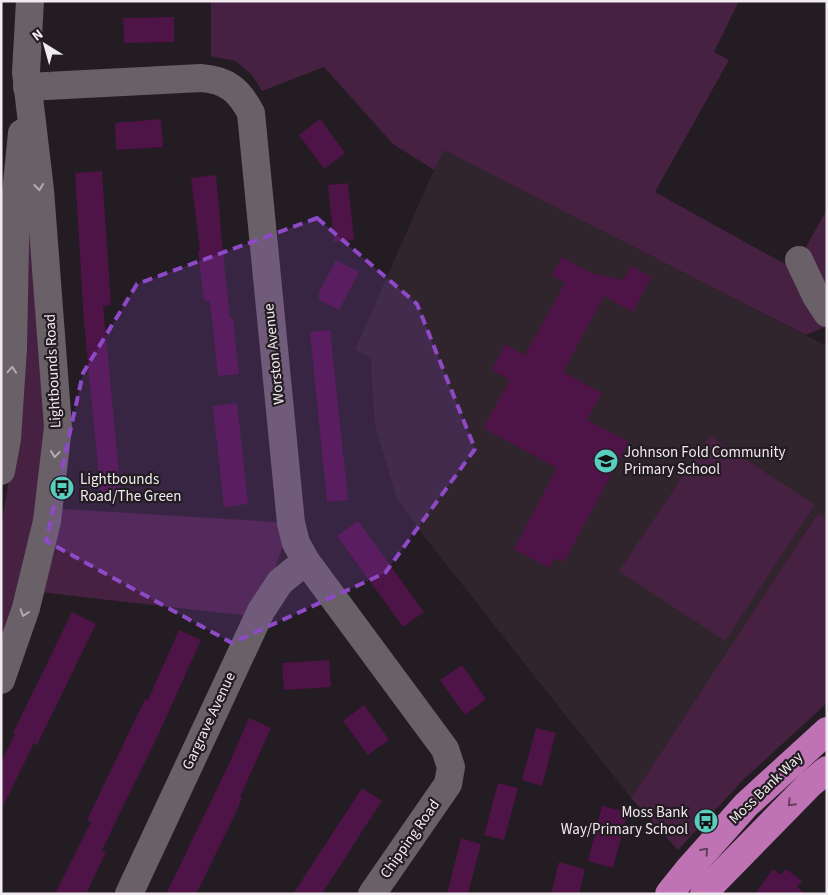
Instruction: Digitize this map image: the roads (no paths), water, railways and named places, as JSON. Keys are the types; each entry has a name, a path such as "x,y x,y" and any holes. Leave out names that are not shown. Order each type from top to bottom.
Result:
{"highway":[{"name":"Moss Bank Way","path":"669,894 746,805 827,731"},
{"name":"Moss Bank Way","path":"704,894 810,784 827,770"}],"street":[{"name":"Lightbounds Road","path":"1,680 26,608 47,521 58,427 40,190 26,72 30,1"},
{"name":"Worston Avenue","path":"27,87 201,78 211,79 230,86 245,101 251,113 291,523 296,543 306,561 444,750 451,767 448,784"},
{"name":"Lightbounds Road","path":"1,471 7,439 13,348 16,193 27,87"},
{"path":"799,260 816,296 827,313"},
{"name":"Gargrave Avenue","path":"129,894 261,611 280,582 306,561"},
{"name":"Chipping Road","path":"372,894 448,784"}],"place":[{"name":"Johnson Fold Community Primary School","path":"606,461"},
{"name":"Lightbounds Road/The Green","path":"62,488"},
{"name":"Moss Bank Way/Primary School","path":"706,821"}]}
